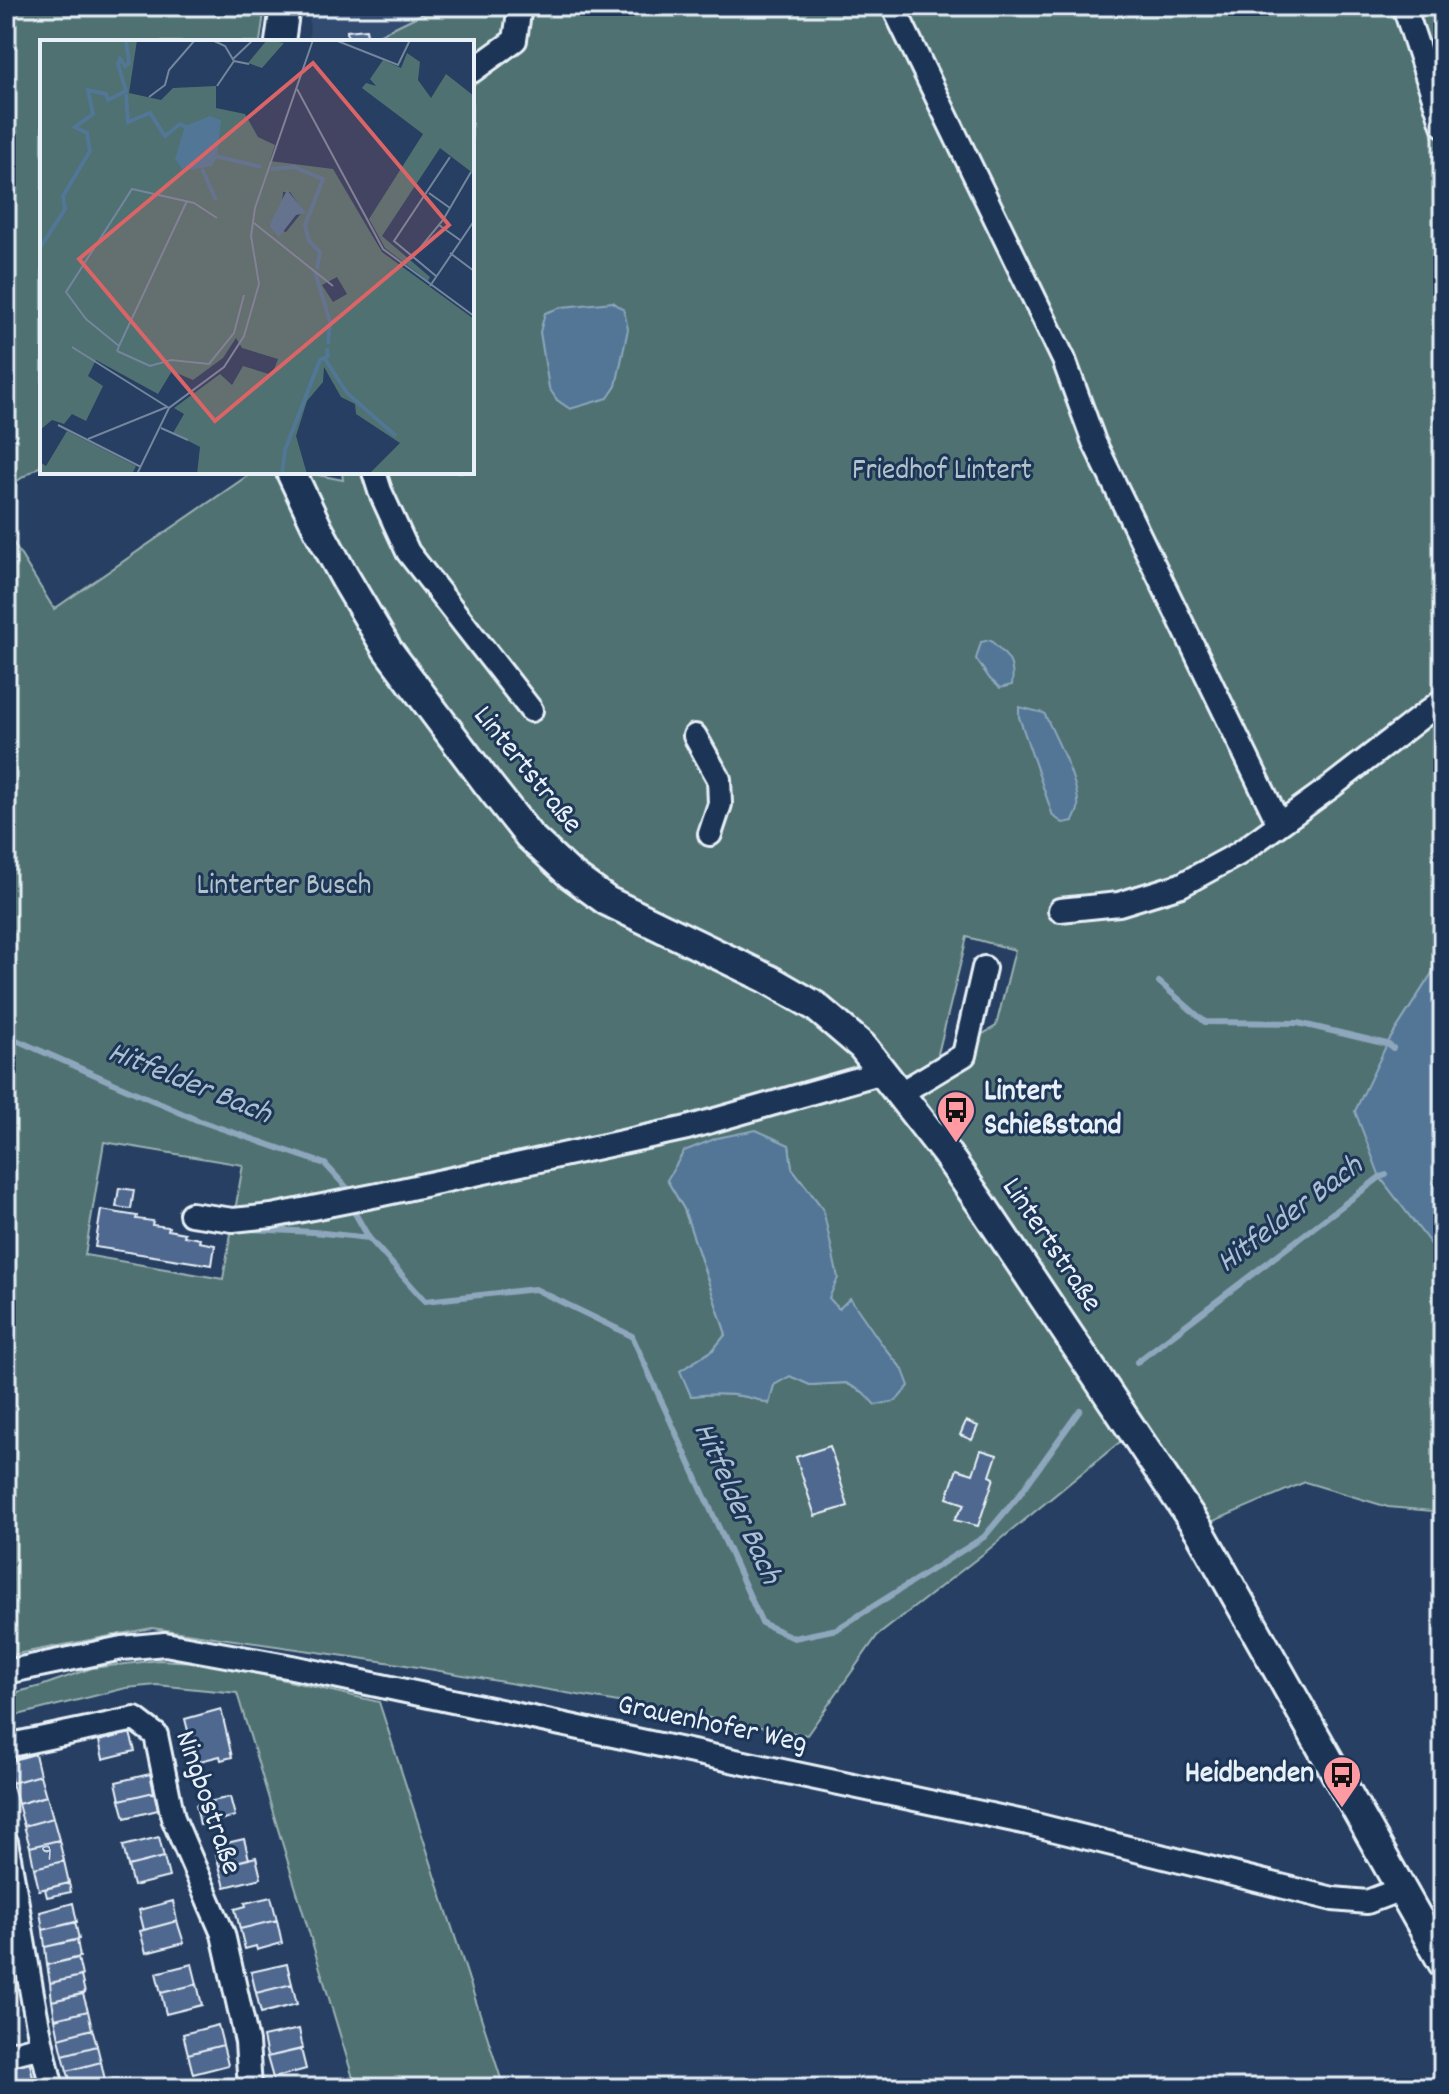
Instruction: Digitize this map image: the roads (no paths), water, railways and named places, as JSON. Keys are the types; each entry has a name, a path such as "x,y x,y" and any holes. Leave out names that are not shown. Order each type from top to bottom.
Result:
{"main road":[{"path":"280,40 285,6"},
{"name":"Lintertstraße","path":"292,474 331,554 387,649 529,836 570,874 607,901 768,979 815,1006 862,1046 945,1152 1199,1530 1443,1963"}],"street":[{"path":"474,70 513,46 520,6"},
{"path":"893,6 1064,360 1094,442 1279,824"},
{"path":"1404,6 1443,125"},
{"path":"375,474 408,552 531,710"},
{"path":"1060,910 1119,904 1181,885 1238,854 1443,700"},
{"path":"695,736 719,779 720,804 710,834"},
{"path":"191,1214 233,1220 272,1216 891,1083 964,1055 984,968"},
{"name":"Grauenhofer Weg","path":"6,1672 122,1648 165,1644 323,1673 1013,1820 1333,1899 1367,1902 1401,1889"},
{"name":"Ningbostraße","path":"6,1746 135,1719 156,1735 173,1818 223,1934 247,2042 250,2088"},
{"path":"6,1842 41,2046 52,2088"},
{"path":"6,2055 41,2046"}],"waterway":[{"path":"1159,982 1205,1022 1298,1023 1393,1048"},
{"name":"Hitfelder Bach","path":"6,1031 14,1039 197,1120 325,1164 348,1189"},
{"name":"Hitfelder Bach","path":"1137,1362 1386,1175"},
{"name":"Hitfelder Bach","path":"352,1208 369,1238 425,1301 535,1289 632,1336 762,1623 794,1638 837,1629 984,1537 1020,1494 1080,1410"},
{"path":"250,1229 369,1238"}],"place":[{"name":"Lintert Schießstand","path":"956,1144"},
{"name":"Heidbenden","path":"1342,1809"}],"park label":[{"name":"Friedhof Lintert","path":"942,472"},
{"name":"Linterter Busch","path":"284,887"}]}
